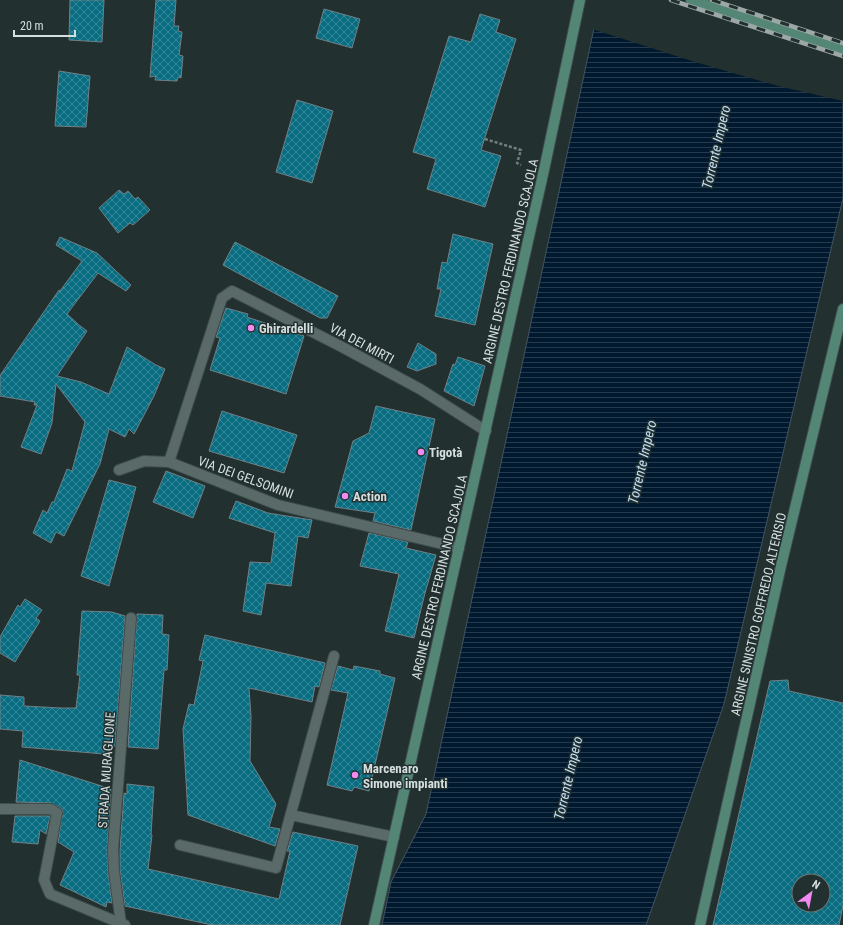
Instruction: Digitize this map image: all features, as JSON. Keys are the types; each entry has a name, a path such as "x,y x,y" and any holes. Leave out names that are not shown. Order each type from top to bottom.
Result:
{"main road":[{"name":"ARGINE DESTRO FERDINANDO SCAJOLA","path":"374,925 460,548 580,0"},
{"path":"691,0 843,49"},
{"name":"ARGINE SINISTRO GOFFREDO ALTERISIO","path":"700,925 781,566 843,312"}],"street":[{"name":"VIA DEI MIRTI","path":"169,462 222,298 232,291 420,389 486,431"},
{"name":"VIA DEI GELSOMINI","path":"119,470 144,461 169,462 278,505 460,548"},
{"name":"STRADA MURAGLIONE","path":"123,925 114,871 113,850 131,618"},
{"path":"180,845 276,868 334,656"},
{"name":"STRADA MURAGLIONE","path":"0,809 51,809 57,813 44,880 50,894 123,925"},
{"path":"291,815 394,836"}],"path":[{"path":"485,139 521,150 517,163 522,165"}],"water":[{"name":"Torrente Impero","path":"600,0 843,0 843,198 724,704 646,925 382,925 391,882 426,814"}],"pier":[{"path":"598,0 843,0 843,101 778,86 695,62 592,29"}],"building":[{"path":"70,0 104,0 102,42 69,40"},
{"path":"156,0 176,0 174,26 179,26 178,31 182,32 179,55 183,56 181,78 178,77 177,81 155,80 156,76 150,77"},
{"path":"324,9 360,19 352,48 316,38"},
{"path":"480,14 500,20 496,32 516,39 481,150 501,156 485,207 427,189 436,159 413,152 449,36 471,42"},
{"path":"59,71 90,76 86,127 55,126"},
{"path":"297,100 333,111 312,183 276,172"},
{"path":"119,190 124,194 128,191 135,199 138,197 150,210 133,225 130,223 118,233 99,208"},
{"path":"453,234 493,244 475,325 435,316 441,289 437,289 442,262 447,263"},
{"path":"60,237 97,253 131,285 126,291 98,273 67,314 87,331 57,376 81,382 109,394 127,347 165,369 154,396 134,434 129,429 125,437 109,429 100,464 64,536 56,532 51,543 33,533 43,510 47,513 52,502 54,502 67,469 72,471 85,422 56,384 52,423 41,454 21,447 37,405 34,405 35,402 0,396 0,377 59,290 60,291 82,261 56,245"},
{"path":"235,242 338,296 327,318 320,318 223,265"},
{"path":"226,308 248,314 247,317 304,336 286,394 210,370 220,338 216,337"},
{"path":"418,343 436,354 436,364 417,371 407,367"},
{"path":"458,357 485,366 474,406 444,391 453,364 455,365"},
{"path":"376,406 435,419 411,530 373,521 375,513 335,507 353,441 369,433"},
{"path":"222,411 297,435 284,473 209,451"},
{"path":"166,471 205,486 193,518 153,502"},
{"path":"109,480 136,487 109,586 81,576"},
{"path":"236,501 268,513 312,520 308,538 298,536 291,586 266,583 261,615 243,611 250,562 271,563 275,533 229,518"},
{"path":"369,533 408,542 406,548 436,555 414,638 385,631 399,574 360,566"},
{"path":"25,599 42,610 36,618 40,621 15,662 0,653 0,637 18,605 20,607"},
{"path":"82,611 112,612 125,616 115,746 105,746 104,754 22,747 23,731 0,729 0,695 24,697 24,706 76,708 80,675 77,675"},
{"path":"137,614 163,615 162,634 169,635 167,670 164,670 158,749 128,747"},
{"path":"205,635 325,663 319,687 315,686 312,702 249,688 251,717 250,761 276,804 269,827 280,829 275,846 188,815 183,729 189,704 194,705 203,661 199,660"},
{"path":"338,666 353,670 354,666 380,671 380,674 395,678 369,791 354,787 352,791 327,785 348,693 331,690"},
{"path":"788,680 789,691 843,703 843,906 839,925 713,925 770,681"},
{"path":"20,760 111,789 107,850 112,903 107,902 106,907 60,885 74,852 58,842 63,811 61,808 51,803 16,802"},
{"path":"127,784 154,787 152,835 148,869 279,899 290,851 287,851 293,832 358,846 340,925 212,925 125,906 120,870 120,850 124,793 127,794"},
{"path":"15,816 50,816 46,834 40,830 38,844 12,842"}],"railway":[{"path":"671,0 843,56"},
{"path":"712,0 843,43"}],"place":[{"name":"Ghirardelli","path":"251,328"},
{"name":"Tigotà","path":"421,452"},
{"name":"Action","path":"345,496"},
{"name":"Marcenaro Simone impianti","path":"355,775"}]}
